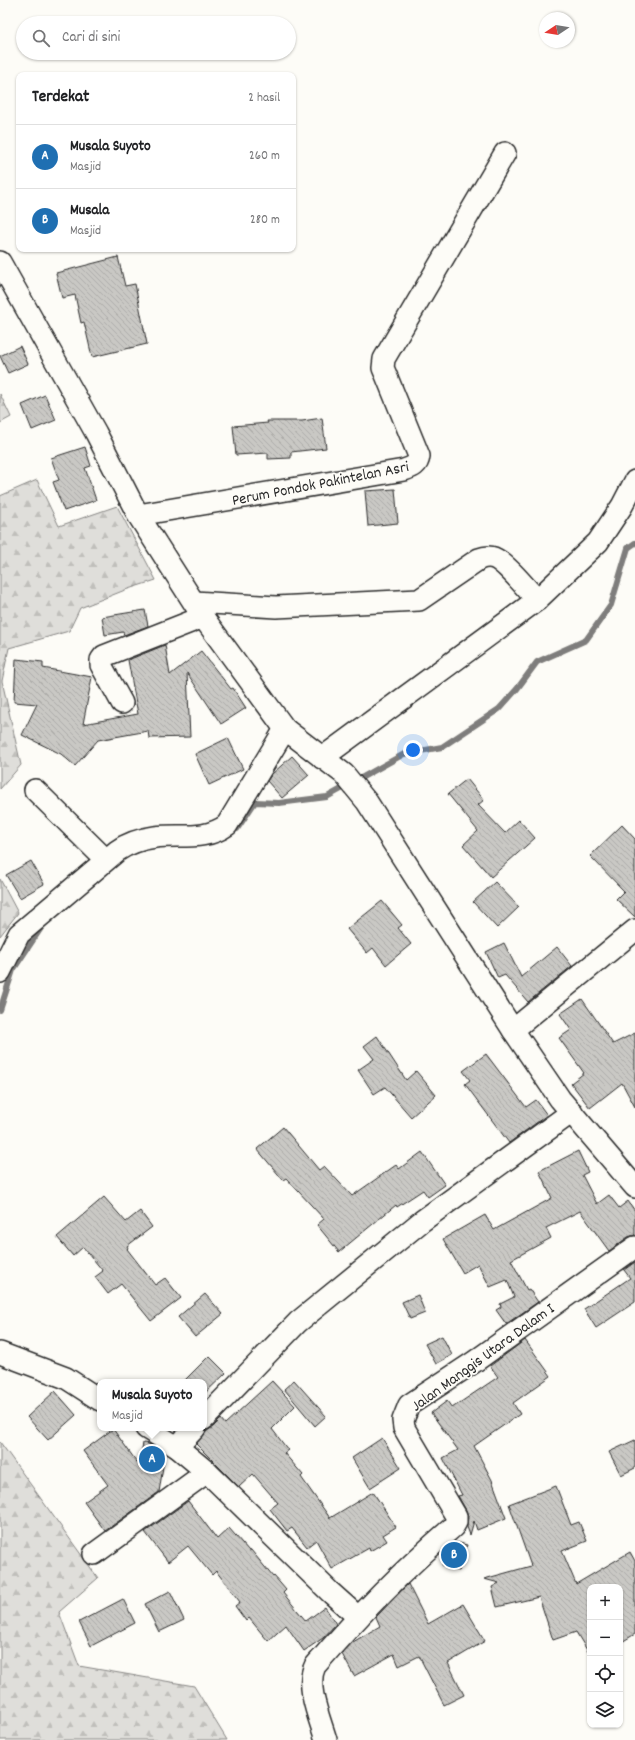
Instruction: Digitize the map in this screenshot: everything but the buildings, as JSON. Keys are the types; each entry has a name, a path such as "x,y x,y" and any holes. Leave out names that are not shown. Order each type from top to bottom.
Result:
{"street":[{"name":"Perum Pondok Pakintelan Asri","path":"138,515 404,470 415,466 418,462 419,456 383,368 384,359 506,154"},
{"path":"0,262 96,433 138,515 198,610 286,729 344,774 367,802 513,1030 560,1099 635,1187"},
{"path":"322,758 537,600 598,542 622,506 635,481"},
{"path":"122,702 101,665 101,660 104,656 198,610 419,600 479,559 487,556 495,558 507,568 537,600"},
{"path":"0,972 19,934 105,859 128,844 155,837 208,835 227,825 286,729"},
{"path":"35,790 105,859"},
{"path":"513,1030 635,930"},
{"path":"207,1415 298,1322 422,1221 572,1112"},
{"name":"Jalan Manggis Utara Dalam I","path":"326,1740 312,1692 311,1673 315,1666 358,1617 391,1584 453,1527 456,1522 456,1516 404,1428 403,1420 409,1405 474,1362 635,1247"},
{"path":"0,1352 66,1378 97,1398"},
{"path":"151,1431 177,1447 207,1472 330,1592 358,1617"},
{"path":"177,1447 192,1431"},
{"path":"94,1554 207,1472"}],"green space":[{"path":"0,394 11,417 0,423"},
{"path":"37,480 59,526 117,506 156,580 125,590 80,608 69,631 9,648 2,681 21,765 0,789 0,496"},
{"path":"0,879 18,913 0,936"},
{"path":"0,1442 98,1578 59,1612 79,1666 194,1686 227,1740 0,1740"}],"waterway":[{"path":"232,831 237,829 255,802 279,803 327,797 404,754 442,747 499,709 517,689 537,662 586,640 611,605 628,548 635,543"},
{"path":"0,1010 13,970 43,925"}],"place":[{"name":"Musala Suyoto","path":"152,1459"},
{"name":"Musala","path":"454,1555"}]}
